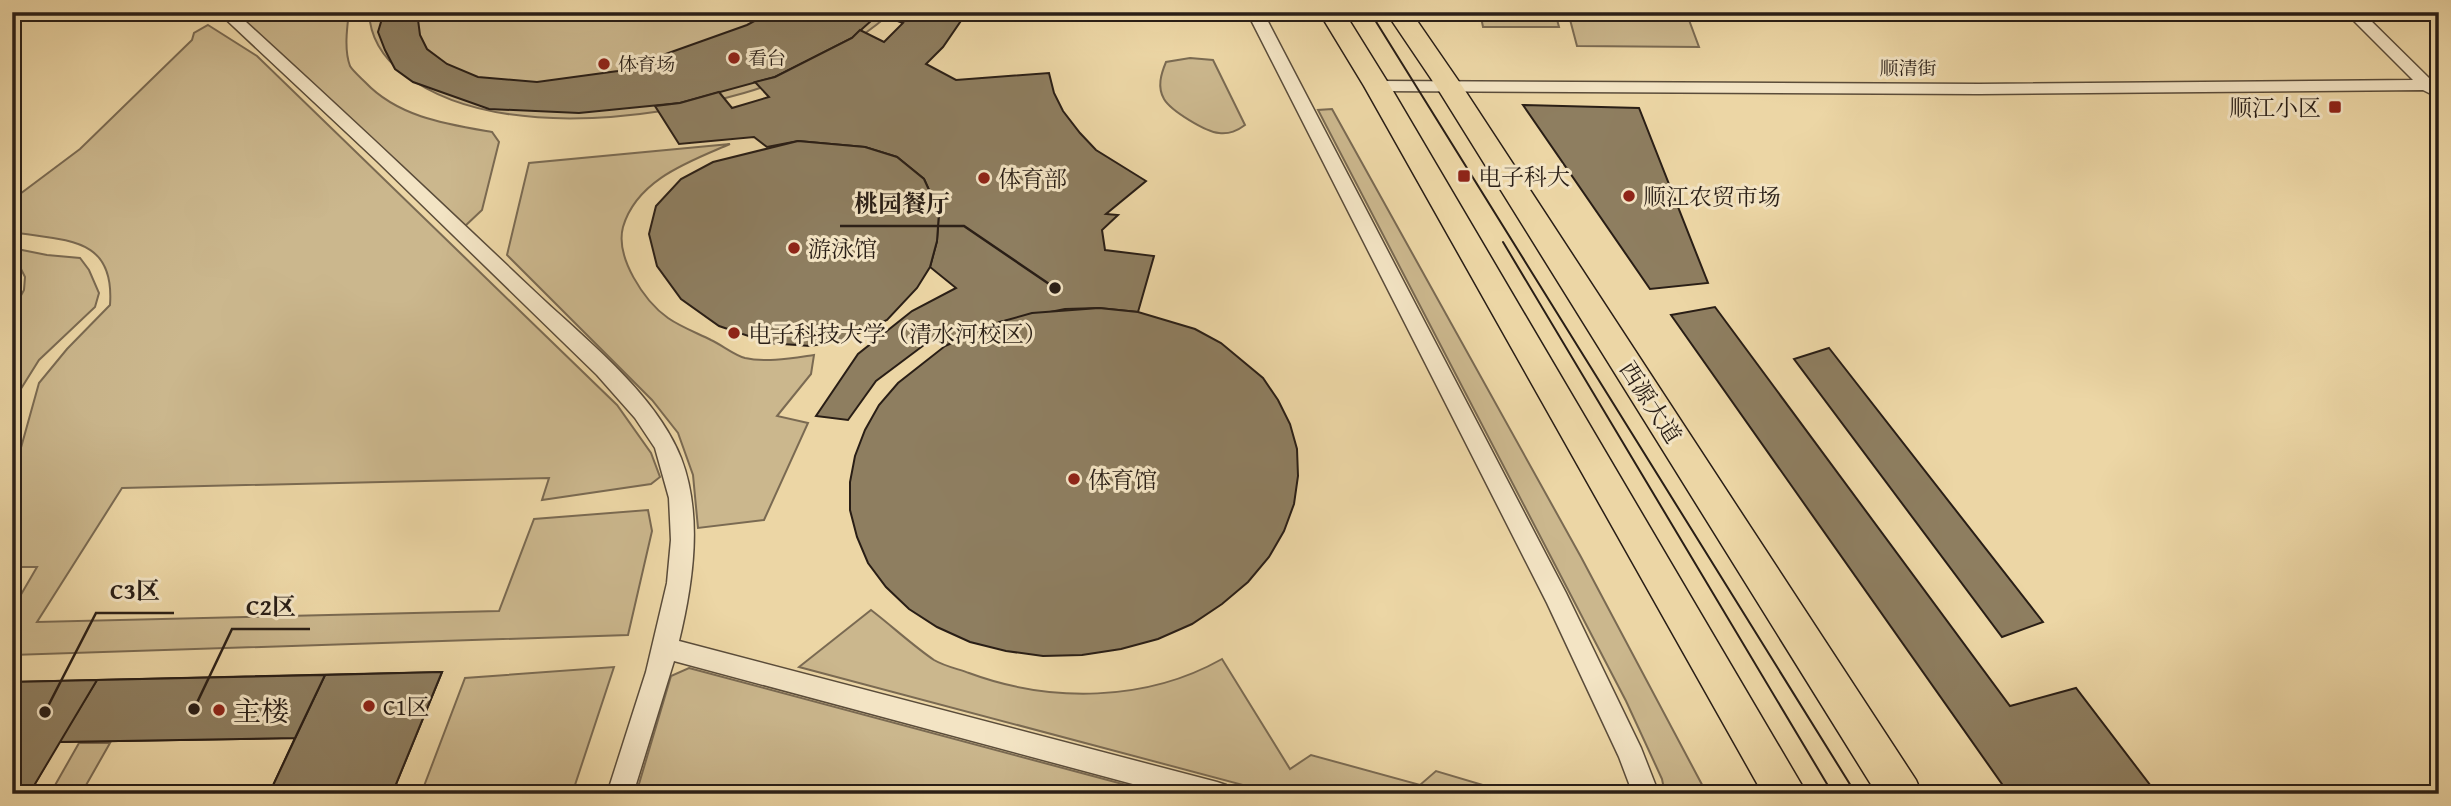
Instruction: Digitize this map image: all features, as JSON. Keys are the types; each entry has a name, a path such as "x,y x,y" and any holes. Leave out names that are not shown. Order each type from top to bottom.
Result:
{"main road":[{"path":"1331,12 1377,86 1786,794"},
{"name":"西源大道","path":"1398,12 1449,86 1901,794"}],"street":[{"path":"226,12 383,157 632,400 671,460 683,523 673,622 621,794"},
{"path":"1255,12 1558,600 1632,756 1646,794"},
{"path":"2353,12 2434,88"},
{"name":"顺清街","path":"1377,86 2434,88"},
{"path":"665,648 1217,794"}],"shaded area":[{"path":"349,12 347,46 350,66 378,94 424,117 492,132 499,142 482,210 464,227 402,166 226,13"},
{"name":"体育场","path":"369,12 892,12 823,60 784,79 744,93 662,111 569,118 523,116 479,108 439,95 404,74 384,54 372,31"},
{"path":"1480,12 1555,12 1559,27 1483,27"},
{"path":"1568,12 1686,12 1699,47 1577,46"},
{"path":"208,25 257,56 617,405 651,453 660,477 651,484 542,500 549,478 122,488 37,622 499,611 534,519 648,510 652,531 628,635 12,655 12,610 37,567 12,567 12,480 39,383 67,349 110,305 109,282 104,266 95,254 68,241 12,232 12,200 80,149 192,40 194,33"},
{"path":"1190,58 1213,60 1245,125 1230,132 1213,132 1189,120 1168,104 1160,85 1166,62"},
{"path":"1332,109 1581,557 1707,794 1665,794 1662,779 1626,701 1318,110"},
{"path":"730,144 667,174 640,196 623,227 623,251 627,264 641,290 668,318 737,355 780,360 814,355 811,374 777,416 808,423 764,520 698,528 693,475 678,433 652,400 507,255 529,163"},
{"path":"12,248 80,258 89,270 99,293 95,307 39,360 19,392 12,394 12,312 24,290 25,277 20,267 12,263"},
{"path":"871,610 938,662 1000,683 1032,690 1097,693 1130,690 1162,684 1222,659 1290,769 1311,755 1420,785 1436,771 1513,794 1277,794 799,667"},
{"path":"614,667 572,794 421,794 465,678"},
{"path":"689,668 1160,794 636,794 671,676"},
{"path":"79,743 110,743 81,794 50,794"}],"building":[{"name":"看台","path":"384,12 417,12 420,35 427,49 447,64 478,77 537,82 618,71 747,25 771,12 881,12 852,38 775,77 680,103 579,113 489,109 413,82 395,69 385,50 378,32"},
{"path":"967,12 943,47 926,64 956,80 1049,73 1054,93 1063,111 1080,133 1096,150 1146,181 1106,214 1118,215 1102,230 1105,250 1154,256 1138,312 1099,308 1065,309 1000,322 945,346 936,336 876,381 848,420 816,416 858,354 912,311 956,288 930,267 937,241 939,212 924,179 897,157 865,147 798,141 767,147 754,137 679,144 655,106 680,103 719,92 732,108 769,97 755,82 775,77 852,38 860,30 884,42 903,23 879,14"},
{"name":"顺江农贸市场","path":"1523,105 1639,108 1708,283 1650,289"},
{"name":"游泳馆","path":"798,141 865,147 897,157 924,179 939,212 937,241 930,267 917,288 887,320 844,340 810,346 769,343 719,326 681,299 657,266 649,234 656,206 681,179 713,162"},
{"path":"1715,307 2010,706 2076,688 2157,794 2009,794 1671,315"},
{"name":"体育馆","path":"1099,308 1138,312 1195,329 1221,343 1263,378 1290,424 1297,449 1298,476 1294,504 1284,531 1269,557 1248,582 1192,624 1158,639 1121,649 1082,655 1043,656 970,642 937,627 909,609 886,587 868,563 850,510 850,482 855,456 865,430 879,405 898,383 945,346 1000,322 1032,313"},
{"path":"1829,348 2043,622 2002,637 1794,359"},
{"name":"主楼","path":"442,672 392,794 269,794 295,738 59,742 29,794 12,794 12,682"},
{"name":"C1区","path":"442,672 392,794 269,794 325,675"},
{"path":"325,675 295,738 59,742 97,680"},
{"path":"97,680 29,794 12,794 12,682"}],"tram line":[{"path":"1370,12 1856,794"},
{"path":"1503,242 1833,794"}],"place":[{"name":"看台","path":"734,58"},
{"name":"体育场","path":"604,64"},
{"name":"顺江小区","path":"2335,107"},
{"name":"电子科大","path":"1464,176"},
{"name":"体育部","path":"984,178"},
{"name":"顺江农贸市场","path":"1629,196"},
{"name":"游泳馆","path":"794,248"},
{"name":"桃园餐厅","path":"1055,288"},
{"name":"电子科技大学（清水河校区）","path":"734,333"},
{"name":"体育馆","path":"1074,479"},
{"name":"C1区","path":"369,706"},
{"name":"C2区","path":"194,709"},
{"name":"主楼","path":"219,710"},
{"name":"C3区","path":"45,712"}]}
